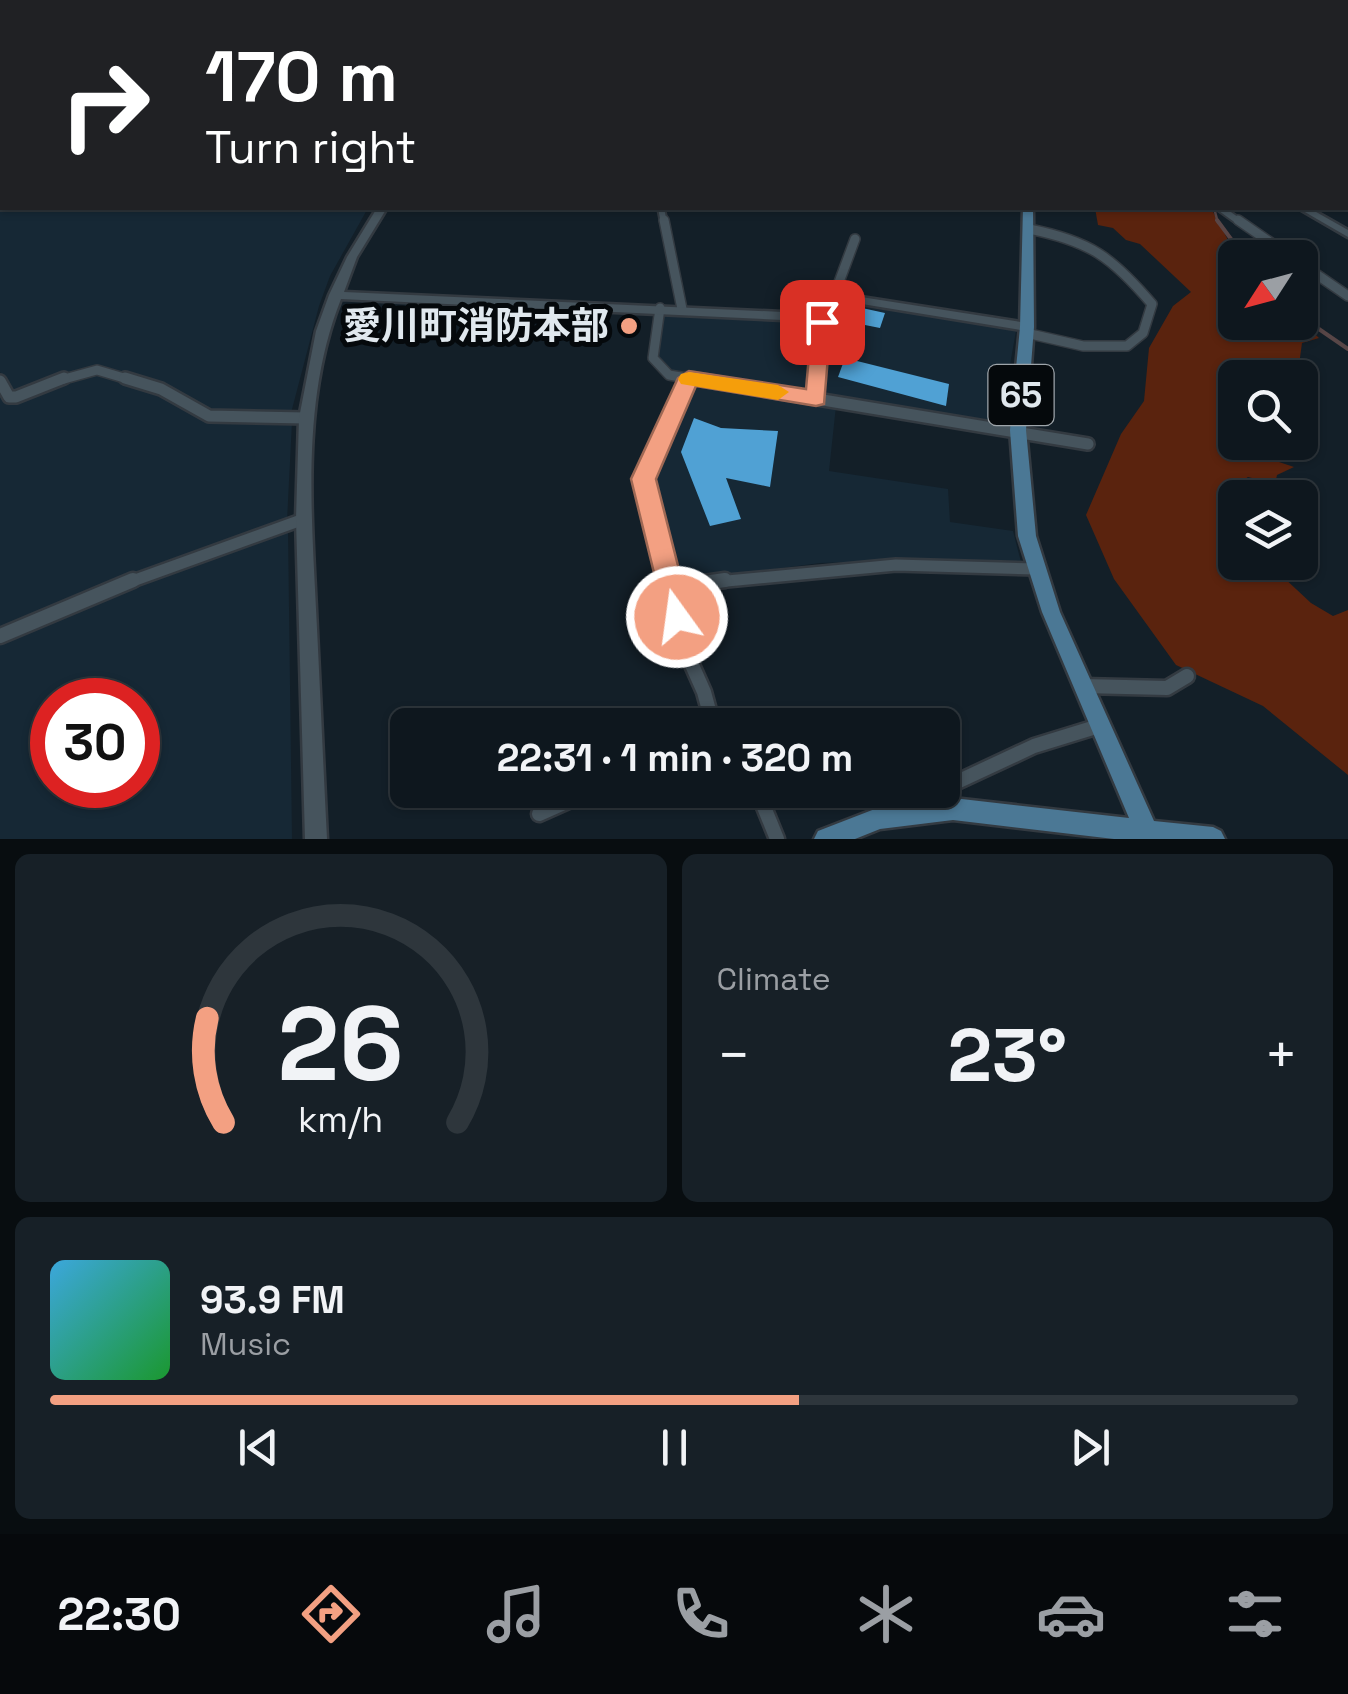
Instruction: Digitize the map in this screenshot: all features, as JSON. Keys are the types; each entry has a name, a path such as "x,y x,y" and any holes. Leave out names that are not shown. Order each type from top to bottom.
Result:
{"main road":[{"name":"65","path":"1028,210 1027,330 1018,430 1020,482 1035,569 1148,834"},
{"path":"826,839 880,818 953,809 1212,839"}],"street":[{"path":"429,0 455,0"},
{"path":"661,210 682,308"},
{"path":"1223,210 1267,240"},
{"path":"1307,210 1348,234"},
{"path":"316,839 304,519 306,418 314,363 336,295 352,256 382,211"},
{"path":"336,295 682,308 783,316 818,314 846,302 878,301 1027,330 1085,347 1126,346 1142,335 1152,304 1129,276 1088,241 1028,229"},
{"path":"846,302 835,293 856,240"},
{"path":"1318,275 1348,296"},
{"path":"660,308 655,363 665,373 1088,444"},
{"path":"816,398 822,322 818,314"},
{"path":"0,380 9,396 16,397 83,371 97,370 161,388 209,416 306,418"},
{"path":"689,378 644,479 684,647 708,708"},
{"path":"0,636 177,562 304,519"},
{"path":"670,588 820,566 960,562 1035,569"},
{"path":"1082,686 1166,688 1176,686 1187,676"},
{"path":"960,780 1034,746 1099,726"},
{"path":"539,814 552,808"},
{"path":"764,808 777,839"},
{"path":"916,812 920,808"}],"shaded area":[{"path":"0,210 367,210 330,276 290,417 214,414 93,368 12,394 0,372"},
{"path":"1095,210 1212,210 1228,240 1218,240 1218,340 1312,340 1302,343 1300,360 1218,360 1218,460 1273,460 1294,467 1277,475 1276,480 1218,480 1218,580 1286,580 1311,603 1333,616 1348,610 1348,775 1263,706 1176,665 1114,579 1086,515 1121,434 1144,401 1149,348 1173,306 1191,292 1140,244 1126,240 1113,228 1098,225"},
{"path":"874,305 1016,331 1006,387 1007,416 1000,421 818,393 829,316 849,307"},
{"path":"670,312 807,319 818,326 812,389 788,385 786,390 668,371 657,358 661,317"},
{"path":"89,372 159,392 203,418 292,422 287,521 171,559 0,630 0,391 4,399"},
{"path":"694,383 836,406 829,471 948,489 950,522 1013,531 1021,562 947,559 820,563 677,582 671,578 646,479"},
{"path":"288,530 292,839 0,839 0,639 165,570"}],"building":[{"path":"862,308 885,313 880,328 850,322 854,311"},
{"path":"845,358 949,384 946,406 838,377"},
{"path":"694,418 721,428 778,431 770,487 726,478 741,519 710,526 681,452"}],"waterway":[{"path":"1215,210 1217,220"},
{"path":"1217,220 1232,240"},
{"path":"1318,328 1348,349"}],"slow traffic":[{"path":"689,379 778,392"}],"place":[{"name":"愛川町消防本部","path":"629,326"}],"route":[{"path":"677,617 644,479 689,378 816,398 822,322"}]}
